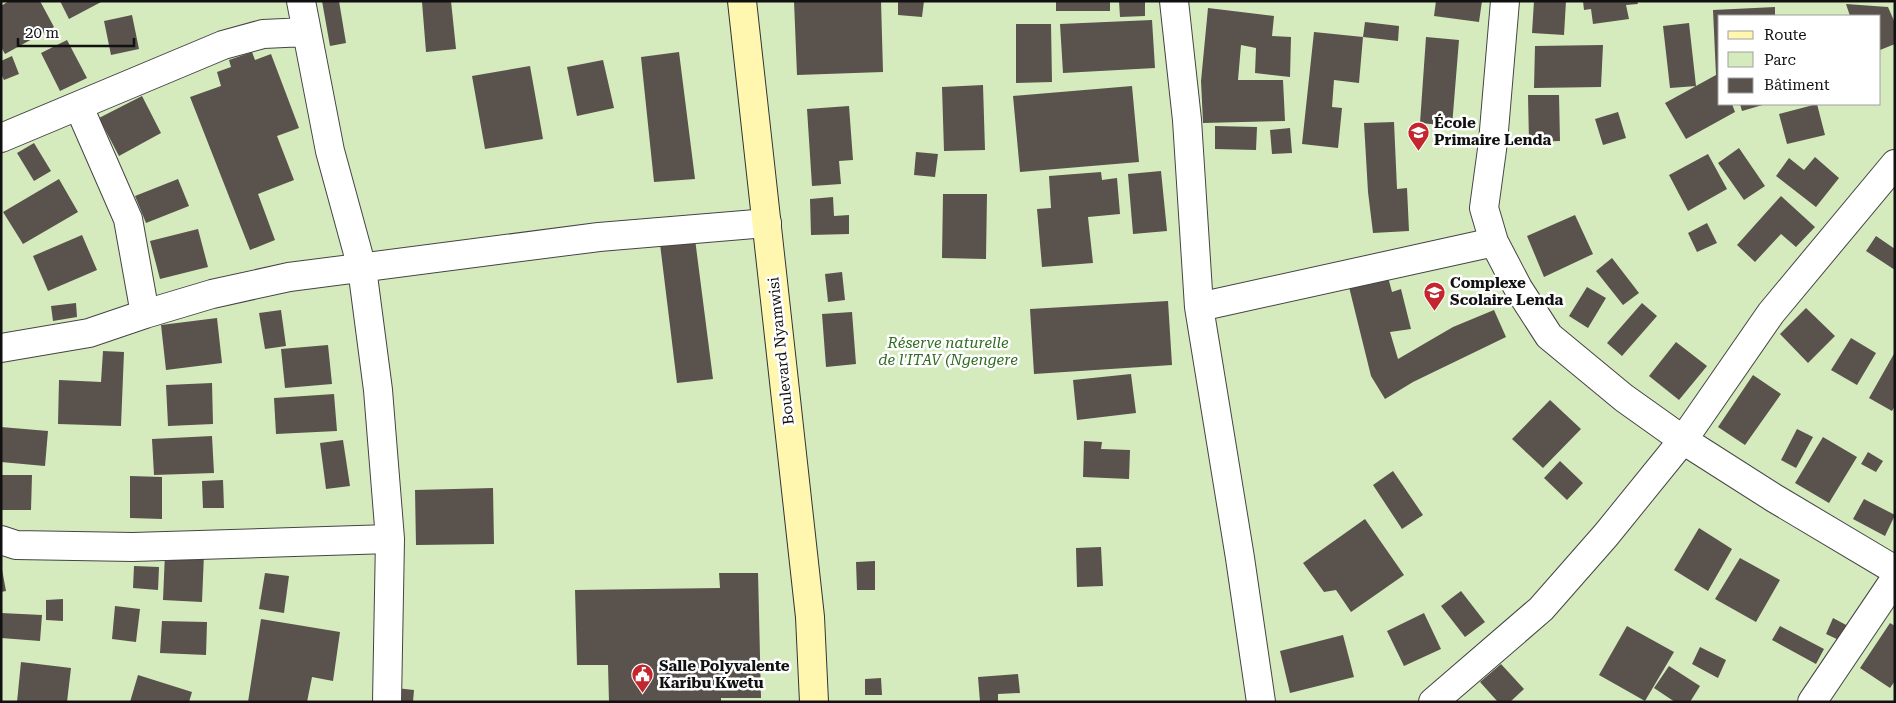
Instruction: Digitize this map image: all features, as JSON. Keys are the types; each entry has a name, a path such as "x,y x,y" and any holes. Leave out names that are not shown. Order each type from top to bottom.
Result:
{"main road":[{"name":"Boulevard Nyamwisi","path":"742,1 810,617 814,702"}],"street":[{"path":"301,1 330,151 362,268 378,390 390,539 387,702"},
{"path":"1174,1 1186,120 1199,307 1240,558 1261,702"},
{"path":"1505,1 1493,142 1484,208 1494,242 1518,288 1549,336 1624,398 1683,440 1774,498 1895,570"},
{"path":"1,138 79,107 223,45 263,34 306,32"},
{"path":"79,107 128,219 145,314"},
{"path":"1433,702 1541,609 1606,535 1683,440 1771,314 1895,164"},
{"path":"1,348 90,333 212,294 289,277 599,237 767,223"},
{"path":"1199,307 1494,242"},
{"path":"1,540 16,545 133,547 390,539"},
{"path":"1812,702 1895,579"}],"green space":[{"name":"Réserve naturelle de l'ITAV (Ngengere","path":"1,1 1895,1 1895,702 1,702"}],"building":[{"path":"9,1 40,1 54,27 5,54 1,47 1,6"},
{"path":"60,1 103,1 69,19"},
{"path":"322,1 339,1 346,43 330,46"},
{"path":"451,1 456,49 426,52 422,2"},
{"path":"794,1 881,1 883,72 797,75"},
{"path":"898,1 924,1 922,17 898,15"},
{"path":"1056,1 1110,1 1110,11 1056,11"},
{"path":"1119,1 1145,1 1145,16 1120,17"},
{"path":"1436,1 1482,1 1479,22 1434,16"},
{"path":"1534,1 1566,1 1564,35 1532,33"},
{"path":"1583,1 1637,1 1638,4 1626,5 1629,19 1593,24 1591,9 1584,10"},
{"path":"1846,4 1888,7 1895,23 1895,44 1881,50 1881,15 1850,15"},
{"path":"1775,7 1775,15 1718,15 1718,105 1732,105 1735,112 1686,139 1665,103 1716,75 1713,10"},
{"path":"1208,8 1274,16 1272,36 1291,37 1290,77 1255,73 1256,48 1241,45 1238,80 1283,80 1285,121 1203,123 1201,81"},
{"path":"132,15 139,49 111,55 104,21"},
{"path":"1152,20 1155,68 1063,73 1060,24"},
{"path":"1365,22 1399,26 1398,41 1363,37"},
{"path":"1689,23 1696,86 1670,88 1663,26"},
{"path":"1016,24 1051,24 1052,82 1016,83"},
{"path":"1314,32 1363,37 1359,83 1334,80 1332,107 1342,108 1338,148 1302,144"},
{"path":"1426,37 1459,40 1452,126 1420,123"},
{"path":"67,40 87,78 60,91 41,53"},
{"path":"1603,45 1601,87 1534,88 1535,46"},
{"path":"252,52 255,60 271,54 299,128 277,136 294,180 258,194 275,240 250,250 190,97 221,86 217,72 231,67 229,60"},
{"path":"679,52 695,179 654,182 641,57"},
{"path":"12,56 19,74 4,80 1,74 1,61"},
{"path":"603,60 614,108 577,116 567,67"},
{"path":"530,66 543,139 485,149 472,76"},
{"path":"983,85 985,150 944,151 942,87"},
{"path":"1132,86 1139,162 1020,172 1013,96"},
{"path":"1528,95 1559,95 1560,141 1529,142"},
{"path":"142,96 161,133 119,156 99,118"},
{"path":"1740,105 1763,105 1742,111"},
{"path":"1817,105 1825,135 1787,144 1779,114"},
{"path":"849,106 853,160 839,161 841,184 812,186 807,109"},
{"path":"1618,112 1626,138 1603,145 1595,119"},
{"path":"1394,122 1397,189 1407,188 1409,231 1373,233 1368,192 1364,123"},
{"path":"1215,126 1257,127 1256,150 1215,149"},
{"path":"1290,128 1292,153 1272,154 1270,130"},
{"path":"34,143 51,171 34,181 17,153"},
{"path":"1739,148 1765,186 1744,200 1718,163"},
{"path":"916,152 938,154 935,177 914,175"},
{"path":"1708,154 1727,189 1688,211 1669,175"},
{"path":"1815,157 1839,178 1816,207 1776,176 1789,158 1804,170"},
{"path":"1161,171 1167,231 1133,234 1128,174"},
{"path":"1101,172 1102,180 1117,178 1120,214 1088,217 1093,263 1042,267 1037,209 1051,208 1049,176"},
{"path":"59,179 78,212 23,244 3,212"},
{"path":"178,179 189,206 146,223 135,196"},
{"path":"943,194 987,194 986,259 942,258"},
{"path":"1781,196 1815,227 1796,247 1781,234 1755,262 1737,245"},
{"path":"833,197 834,216 849,215 849,234 811,235 810,199"},
{"path":"1575,215 1593,254 1544,277 1527,236"},
{"path":"1707,223 1717,243 1697,252 1688,233"},
{"path":"198,229 208,267 160,279 150,241"},
{"path":"82,235 97,270 48,291 33,256"},
{"path":"1876,236 1895,249 1895,270 1866,251"},
{"path":"695,239 713,379 677,383 660,244"},
{"path":"1612,258 1639,293 1623,305 1596,271"},
{"path":"842,272 845,300 828,302 825,274"},
{"path":"1388,277 1392,292 1401,289 1411,329 1390,332 1398,359 1453,327 1494,310 1506,337 1413,382 1385,399 1371,376 1349,287"},
{"path":"1587,287 1606,298 1588,328 1569,316"},
{"path":"1168,301 1172,365 1034,374 1030,309"},
{"path":"76,303 77,317 53,321 51,306"},
{"path":"1642,303 1657,316 1622,356 1607,343"},
{"path":"1806,308 1835,336 1808,363 1780,334"},
{"path":"281,310 286,346 265,349 259,313"},
{"path":"852,312 856,364 826,367 822,314"},
{"path":"217,318 222,363 166,370 161,325"},
{"path":"1851,338 1876,353 1857,385 1831,370"},
{"path":"1676,342 1707,366 1679,400 1649,376"},
{"path":"328,345 332,384 285,388 281,349"},
{"path":"103,351 124,352 121,426 58,424 59,380 101,382"},
{"path":"1895,352 1895,406 1892,411 1869,398"},
{"path":"1131,374 1136,413 1077,420 1073,380"},
{"path":"1753,375 1781,394 1745,445 1718,427"},
{"path":"212,383 213,424 168,426 166,385"},
{"path":"334,394 337,431 276,434 274,398"},
{"path":"1550,400 1581,429 1543,468 1512,439"},
{"path":"1,427 48,431 45,466 1,462"},
{"path":"1797,429 1813,437 1796,468 1781,460"},
{"path":"212,436 214,473 154,475 152,439"},
{"path":"1823,437 1857,457 1829,503 1795,483"},
{"path":"343,440 350,486 326,489 320,443"},
{"path":"1084,441 1102,442 1101,449 1130,450 1129,479 1083,477"},
{"path":"1868,452 1883,461 1876,472 1861,464"},
{"path":"1560,461 1583,483 1567,500 1544,478"},
{"path":"1393,471 1423,515 1402,529 1373,485"},
{"path":"1,475 32,475 31,510 1,510"},
{"path":"130,476 162,477 162,519 130,518"},
{"path":"223,480 224,508 203,508 202,481"},
{"path":"493,488 494,544 416,545 415,490"},
{"path":"1864,499 1895,515 1885,536 1853,519"},
{"path":"1365,519 1404,575 1351,612 1336,590 1324,592 1303,563"},
{"path":"1699,528 1732,549 1708,591 1674,570"},
{"path":"1101,547 1103,586 1077,587 1076,548"},
{"path":"165,553 204,554 202,602 163,600"},
{"path":"1740,558 1780,580 1756,622 1715,599"},
{"path":"875,561 875,590 857,590 856,562"},
{"path":"1,564 6,591 1,592"},
{"path":"134,566 159,567 158,590 133,588"},
{"path":"265,573 289,576 284,613 259,609"},
{"path":"719,573 758,573 761,698 721,698 721,702 609,702 608,665 577,665 575,590 720,588"},
{"path":"1461,591 1485,622 1465,637 1441,606"},
{"path":"63,599 63,621 46,620 46,600"},
{"path":"115,606 140,609 136,642 112,639"},
{"path":"1,613 42,615 40,641 1,638"},
{"path":"1424,613 1441,649 1404,666 1387,631"},
{"path":"1833,618 1848,626 1841,641 1826,634"},
{"path":"261,619 340,632 333,681 312,677 307,702 248,702"},
{"path":"162,621 207,622 206,655 160,653"},
{"path":"1890,623 1895,626 1895,681 1890,688 1860,668"},
{"path":"1627,626 1674,652 1645,701 1599,675"},
{"path":"1780,626 1824,649 1816,664 1772,640"},
{"path":"1343,635 1354,677 1290,693 1280,651"},
{"path":"1700,647 1726,660 1718,678 1692,664"},
{"path":"21,662 71,668 67,702 17,702"},
{"path":"1501,664 1524,689 1510,702 1498,702 1480,682"},
{"path":"1669,666 1700,686 1690,702 1675,702 1654,688"},
{"path":"1018,674 1020,693 998,694 998,702 980,702 978,677"},
{"path":"138,675 192,692 189,702 130,702"},
{"path":"881,678 882,695 865,695 865,679"},
{"path":"396,688 414,690 413,702 395,702"}],"place":[{"name":"École Primaire Lenda","path":"1418,151"},
{"name":"Complexe Scolaire Lenda","path":"1434,311"},
{"name":"Salle Polyvalente Karibu Kwetu","path":"643,694"}]}
